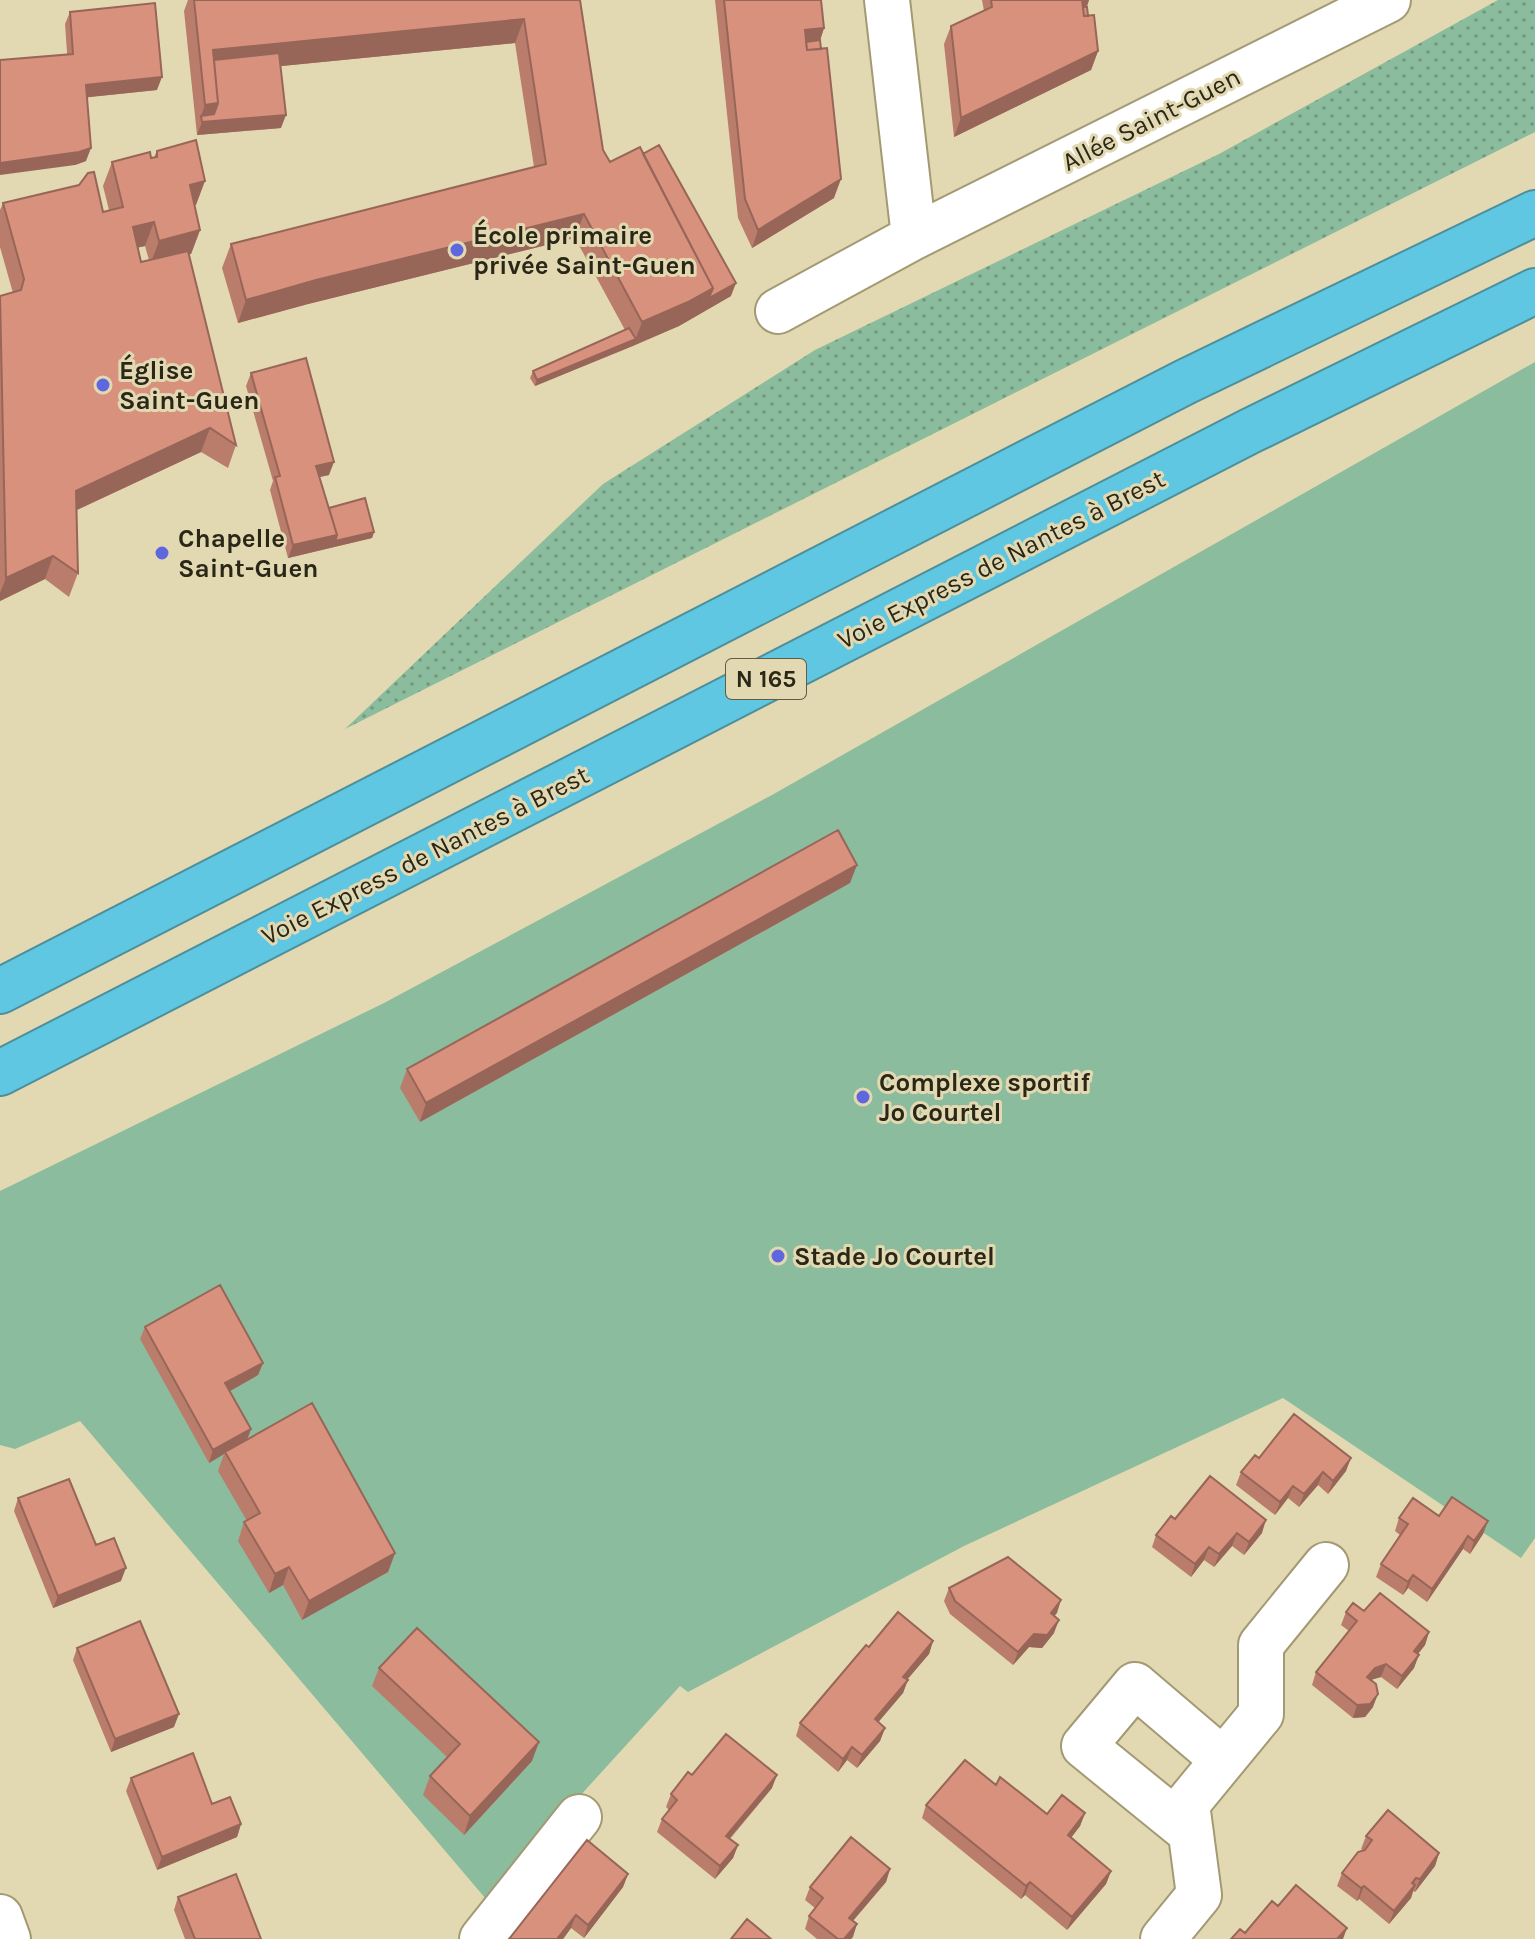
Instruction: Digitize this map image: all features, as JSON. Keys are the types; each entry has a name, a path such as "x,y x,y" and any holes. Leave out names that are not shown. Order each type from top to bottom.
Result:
{"highway":[{"name":"N 165","path":"0,991 1185,382 1535,213"},
{"name":"Voie Express de Nantes à Brest","path":"0,1073 1236,438 1535,291"}],"street":[{"path":"887,0 914,237"},
{"name":"Allée Saint-Guen","path":"778,311 914,237 1388,0"},
{"path":"1163,1939 1199,1895 1187,1804 1261,1714 1261,1645 1326,1565"},
{"path":"1191,1833 1084,1746 1135,1685 1223,1760"},
{"path":"482,1939 579,1817"},
{"path":"0,1917 8,1939"}],"green space":[{"path":"1498,0 1535,0 1535,132 345,729 603,484 815,350 1219,154"},
{"name":"Complexe sportif Jo Courtel","path":"1535,362 1535,1538 1521,1558 1283,1398 964,1546 688,1692 680,1686 486,1899 80,1421 15,1449 0,1445 0,1191 384,1003 772,795"}],"building":[{"path":"194,0 580,0 603,150 610,162 640,147 713,288 642,322 584,214 246,300 231,244 546,164 524,19 213,50 218,103 205,105"},
{"path":"724,0 821,0 824,28 805,30 807,50 827,48 841,179 758,230 745,199"},
{"path":"991,0 1082,0 1084,16 1094,15 1098,51 961,118 951,26 992,7"},
{"path":"155,3 162,77 86,85 91,148 0,163 0,60 73,54 70,12"},
{"path":"820,40 821,49 807,50 806,42"},
{"path":"279,53 286,115 202,122 201,116 214,114 218,103 214,60"},
{"name":"Église Saint-Guen","path":"196,140 205,181 190,185 200,230 159,241 154,222 133,227 141,262 188,251 236,445 210,428 76,491 78,573 53,556 6,578 0,296 21,290 24,279 3,203 79,185 88,173 94,172 103,212 123,207 112,162 150,152 151,158 157,157 157,151"},
{"path":"659,145 736,283 709,298 713,288 643,154"},
{"path":"629,328 636,339 537,380 533,371"},
{"path":"306,358 334,462 316,466 337,535 293,545 275,477 280,476 251,373"},
{"path":"365,498 374,532 335,541 337,535 329,508"},
{"path":"838,830 857,865 426,1103 407,1069"},
{"path":"220,1285 263,1363 225,1383 251,1429 213,1450 145,1327"},
{"path":"312,1403 395,1553 309,1601 289,1567 275,1574 244,1522 260,1513 225,1452"},
{"path":"1294,1414 1351,1458 1333,1481 1323,1472 1304,1494 1293,1486 1280,1502 1241,1472 1255,1455 1259,1458"},
{"path":"1210,1476 1266,1520 1249,1542 1237,1533 1219,1554 1209,1547 1195,1564 1156,1535 1171,1516 1175,1519"},
{"path":"69,1479 96,1545 114,1538 126,1568 58,1596 18,1498"},
{"path":"1452,1497 1488,1521 1474,1541 1468,1536 1432,1589 1413,1575 1408,1582 1381,1564 1408,1524 1399,1518 1413,1498 1439,1516"},
{"path":"1008,1557 1061,1600 1051,1613 1059,1620 1047,1635 1034,1634 1018,1652 955,1601 949,1588"},
{"path":"1380,1593 1429,1632 1414,1651 1419,1655 1402,1676 1386,1664 1375,1668 1367,1677 1376,1684 1378,1694 1370,1704 1357,1705 1316,1672 1357,1621 1346,1612 1353,1603 1364,1611"},
{"path":"898,1612 933,1641 903,1677 908,1680 875,1719 885,1728 862,1755 852,1747 843,1759 800,1723"},
{"path":"140,1621 179,1714 115,1739 77,1648"},
{"path":"417,1628 539,1742 470,1816 430,1776 460,1744 379,1668"},
{"path":"726,1734 777,1775 726,1836 738,1845 720,1866 662,1819 677,1800 671,1794 688,1772 692,1775"},
{"path":"193,1753 212,1804 230,1797 241,1824 162,1857 131,1778"},
{"path":"965,1760 996,1785 1000,1777 1047,1814 1062,1795 1085,1813 1068,1835 1111,1871 1072,1917 1030,1882 1026,1886 926,1805"},
{"path":"1388,1810 1439,1853 1420,1879 1416,1878 1412,1883 1415,1885 1394,1911 1364,1886 1361,1888 1342,1873 1358,1852 1365,1850 1372,1840 1366,1836"},
{"path":"851,1837 890,1869 849,1918 857,1924 844,1939 838,1939 809,1916 823,1898 810,1887"},
{"path":"587,1840 628,1874 588,1925 576,1915 557,1939 509,1939"},
{"path":"236,1874 261,1939 195,1939 178,1897"},
{"path":"1296,1885 1347,1928 1337,1939 1231,1939 1240,1929 1245,1933 1272,1901 1278,1906"},
{"path":"747,1919 771,1939 731,1939"}],"place":[{"name":"École primaire privée Saint-Guen","path":"457,250"},
{"name":"Église Saint-Guen","path":"103,385"},
{"name":"Chapelle Saint-Guen","path":"162,553"},
{"name":"Complexe sportif Jo Courtel","path":"863,1097"},
{"name":"Stade Jo Courtel","path":"778,1256"}]}
